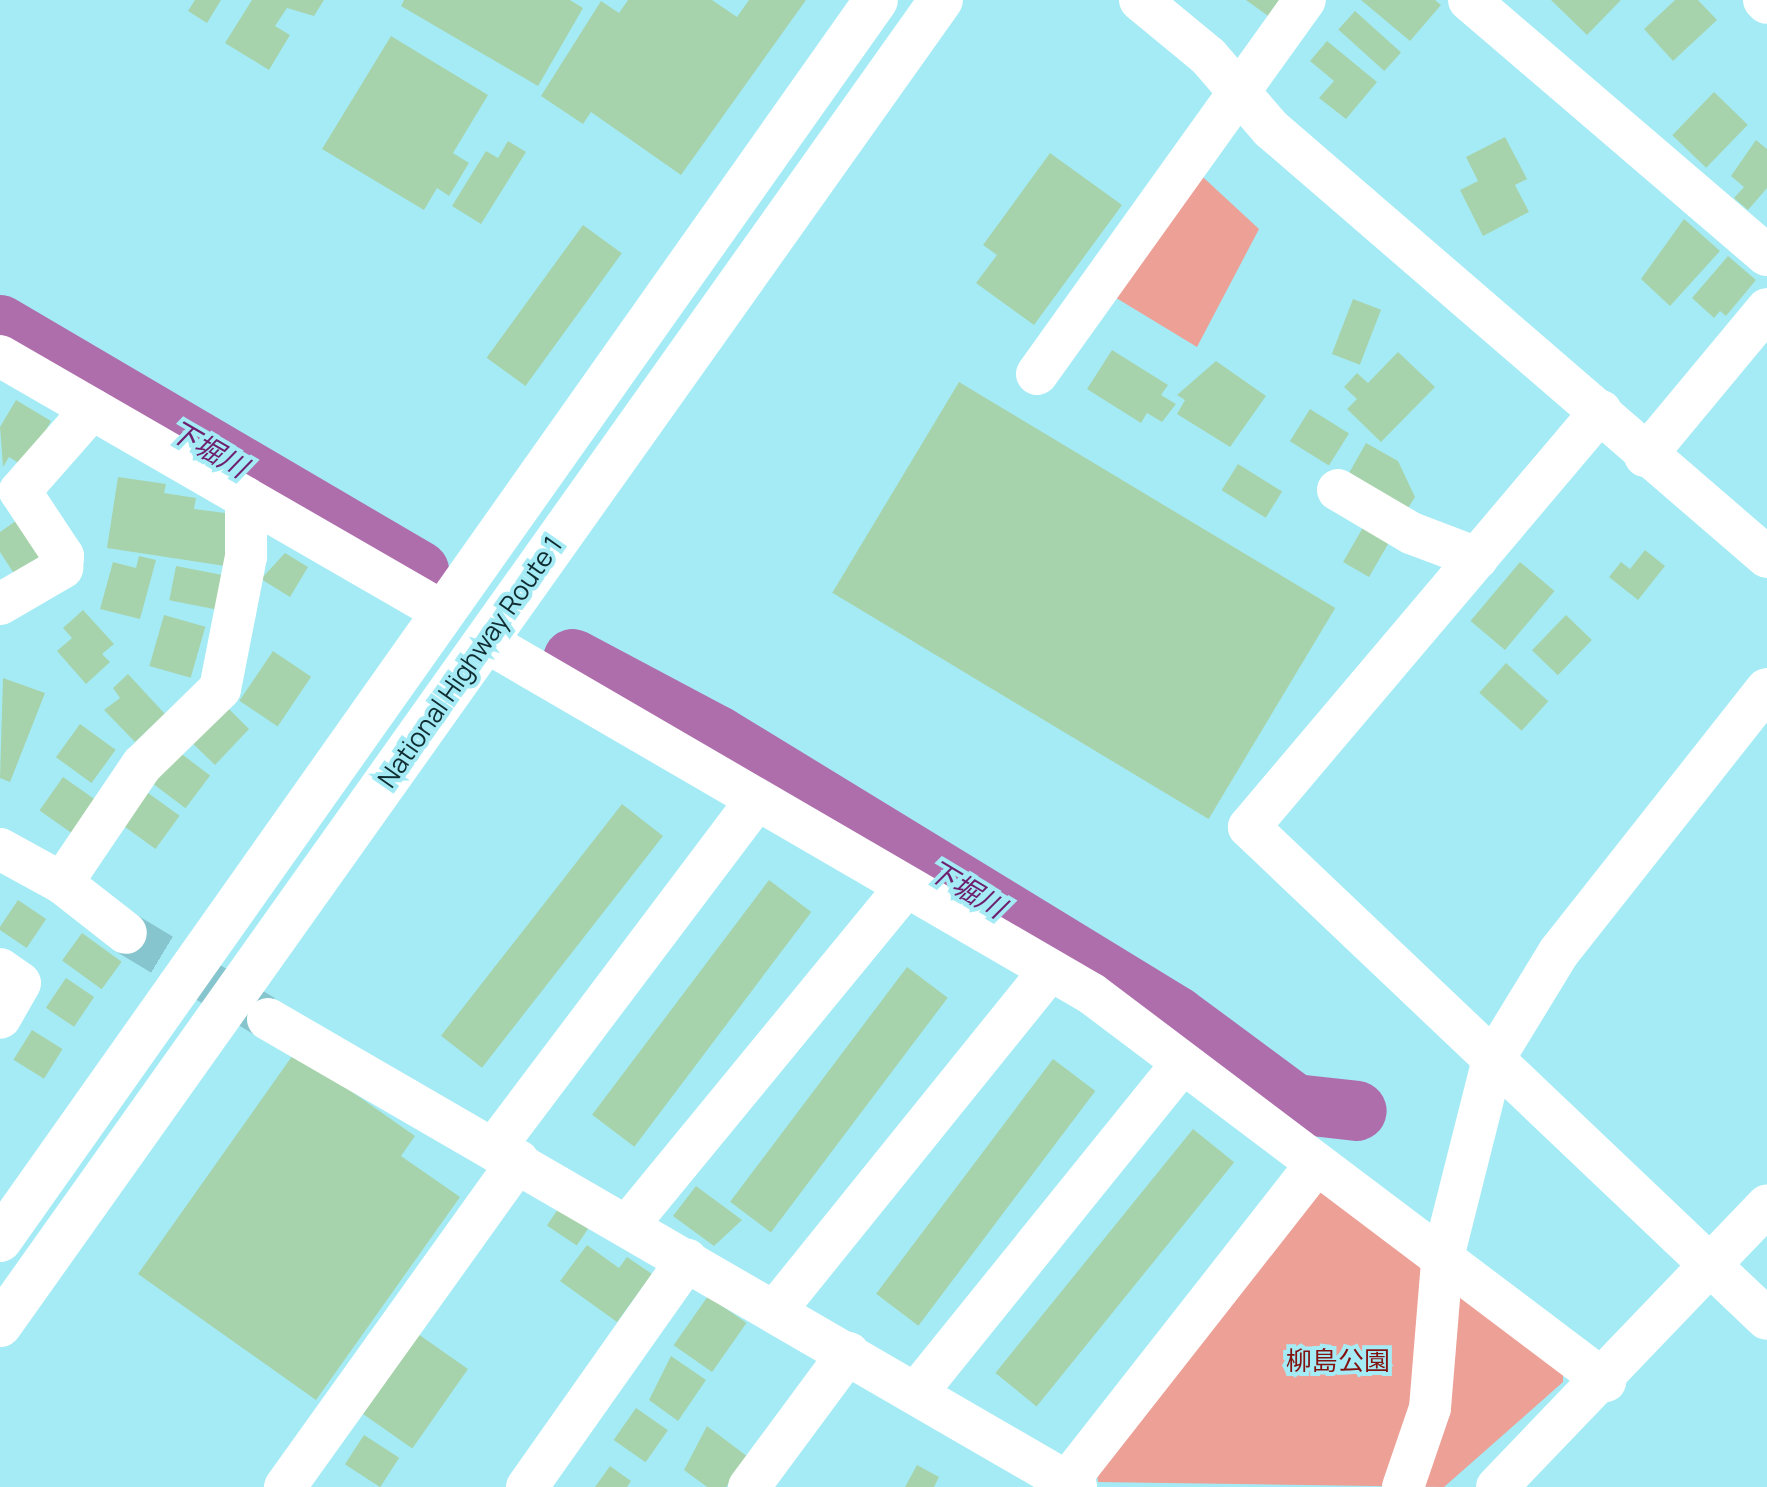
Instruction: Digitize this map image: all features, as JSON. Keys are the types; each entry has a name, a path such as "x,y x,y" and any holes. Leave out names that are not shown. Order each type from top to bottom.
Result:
{"highway":[{"name":"National Highway Route 1","path":"0,1240 440,610 876,0"},
{"name":"National Highway Route 1","path":"0,1325 941,0"}],"street":[{"path":"1140,0 1237,90 1271,129 1601,411 1645,456 1767,557"},
{"path":"1037,374 1237,90 1305,0"},
{"path":"1469,0 1767,255"},
{"path":"1645,456 1767,309"},
{"path":"0,356 440,610"},
{"path":"0,604 62,568 63,556 20,491 92,409"},
{"path":"1601,411 1249,827 1767,1319"},
{"path":"1338,490 1411,533 1477,558"},
{"path":"62,883 150,755 220,689 246,557 246,498"},
{"path":"485,641 1050,970 1182,1064 1314,1167 1605,1381"},
{"path":"1403,1487 1430,1408 1442,1261 1493,1060 1559,952 1767,689"},
{"path":"304,1480 506,1154 756,801"},
{"path":"1,853 62,883 126,933"},
{"path":"628,1225 906,887"},
{"path":"0,969 20,983 0,1018"},
{"path":"775,1311 1050,970"},
{"path":"268,1019 1072,1484 1314,1167"},
{"path":"917,1392 1182,1064"},
{"path":"1497,1487 1605,1381 1712,1269 1767,1205"},
{"path":"527,1487 687,1260"},
{"path":"749,1487 848,1353"}],"green space":[{"path":"1192,167 1259,229 1197,347 1108,293"},
{"name":"柳島公園","path":"1323,1192 1563,1366 1563,1382 1444,1487 1098,1482 1096,1465 1305,1195"}],"building":[{"path":"195,0 221,0 207,23 188,11"},
{"path":"252,0 324,0 314,16 287,8 275,26 290,35 269,70 225,43"},
{"path":"404,0 570,0 583,8 538,86 401,6"},
{"path":"628,0 712,0 737,17 749,0 806,0 681,175 591,112 583,124 541,96 601,1 619,13"},
{"path":"1246,0 1284,0 1271,18"},
{"path":"1361,0 1435,0 1441,5 1410,41"},
{"path":"1551,0 1621,0 1587,35"},
{"path":"1675,0 1698,0 1717,20 1673,61 1644,29"},
{"path":"1355,11 1401,52 1384,71 1338,30"},
{"path":"391,36 488,95 453,153 469,163 449,196 437,188 424,210 322,149"},
{"path":"1327,41 1377,82 1346,119 1319,98 1334,81 1310,61"},
{"path":"1714,92 1748,125 1706,168 1672,135"},
{"path":"1505,137 1527,179 1515,185 1529,212 1483,236 1460,190 1478,181 1466,157"},
{"path":"1756,140 1767,149 1767,188 1748,210 1734,198 1744,187 1731,176"},
{"path":"508,141 526,152 481,224 452,206 486,151 498,158"},
{"path":"1050,153 1122,205 1034,325 976,283 997,255 983,245"},
{"path":"1684,219 1720,251 1670,306 1641,279"},
{"path":"583,225 622,253 525,386 487,358"},
{"path":"1728,256 1756,280 1726,316 1720,311 1714,318 1692,298"},
{"path":"1353,299 1381,310 1360,365 1332,354"},
{"path":"1112,350 1168,385 1161,395 1176,404 1162,422 1147,413 1141,423 1087,389"},
{"path":"1398,352 1435,387 1381,442 1347,409 1357,399 1344,387 1357,373 1368,383"},
{"path":"1216,361 1266,396 1230,447 1177,414 1185,400 1177,395"},
{"path":"959,382 1335,608 1209,819 832,593"},
{"path":"16,400 51,421 25,467 9,457 3,467 0,427"},
{"path":"1310,409 1349,433 1329,466 1290,441"},
{"path":"1366,443 1398,461 1415,497 1403,516 1344,482"},
{"path":"1238,464 1282,492 1266,518 1222,490"},
{"path":"118,477 166,484 164,493 196,498 194,509 233,514 225,566 107,548"},
{"path":"20,518 45,555 15,575 0,552 0,532"},
{"path":"1365,524 1391,539 1369,577 1343,562"},
{"path":"1645,550 1665,566 1638,600 1609,577 1621,562 1630,569"},
{"path":"285,553 308,567 290,597 261,579"},
{"path":"139,556 156,560 140,619 100,609 113,562 136,568"},
{"path":"1520,562 1554,591 1505,650 1471,621"},
{"path":"176,566 224,575 217,610 169,600"},
{"path":"83,610 114,644 102,654 110,662 86,684 57,651 72,638 63,628"},
{"path":"164,615 205,627 191,678 149,666"},
{"path":"1566,615 1592,640 1558,675 1532,650"},
{"path":"273,651 311,677 278,726 239,701"},
{"path":"1506,663 1548,701 1522,731 1479,693"},
{"path":"128,674 165,714 135,742 104,710 120,698 113,688"},
{"path":"3,678 45,693 10,782 0,778"},
{"path":"224,704 249,729 215,765 185,736"},
{"path":"80,724 116,750 91,783 56,757"},
{"path":"175,749 210,775 185,808 150,782"},
{"path":"63,777 99,802 76,836 39,811"},
{"path":"144,790 180,816 155,849 120,823"},
{"path":"622,804 663,836 482,1068 441,1036"},
{"path":"769,880 811,912 634,1147 592,1115"},
{"path":"18,900 46,919 27,948 0,930"},
{"path":"82,933 122,962 102,989 62,961"},
{"path":"907,967 948,998 771,1232 730,1202"},
{"path":"66,978 94,997 74,1027 46,1008"},
{"path":"32,1030 63,1049 44,1079 13,1060"},
{"path":"295,1052 415,1136 401,1156 460,1197 316,1400 138,1274"},
{"path":"1053,1059 1095,1091 918,1326 876,1294"},
{"path":"1193,1129 1234,1162 1037,1406 995,1373"},
{"path":"696,1186 742,1220 714,1246 673,1216"},
{"path":"562,1203 592,1223 577,1246 547,1225"},
{"path":"587,1245 619,1268 627,1257 652,1274 617,1322 560,1281"},
{"path":"708,1296 747,1323 712,1372 674,1345"},
{"path":"418,1334 468,1369 412,1448 362,1413"},
{"path":"671,1356 706,1380 678,1421 649,1400"},
{"path":"636,1408 668,1430 646,1462 614,1440"},
{"path":"707,1426 748,1457 726,1487 707,1487 684,1470"},
{"path":"364,1435 399,1458 380,1487 345,1464"},
{"path":"917,1465 939,1477 934,1487 905,1487"},
{"path":"610,1466 631,1481 627,1487 595,1487"}],"waterway":[{"name":"下堀川","path":"0,325 419,571"},
{"name":"下堀川","path":"573,659 718,736 1176,1016 1295,1104 1357,1111"}],"tunnel":[{"path":"126,933 264,1016"}]}
